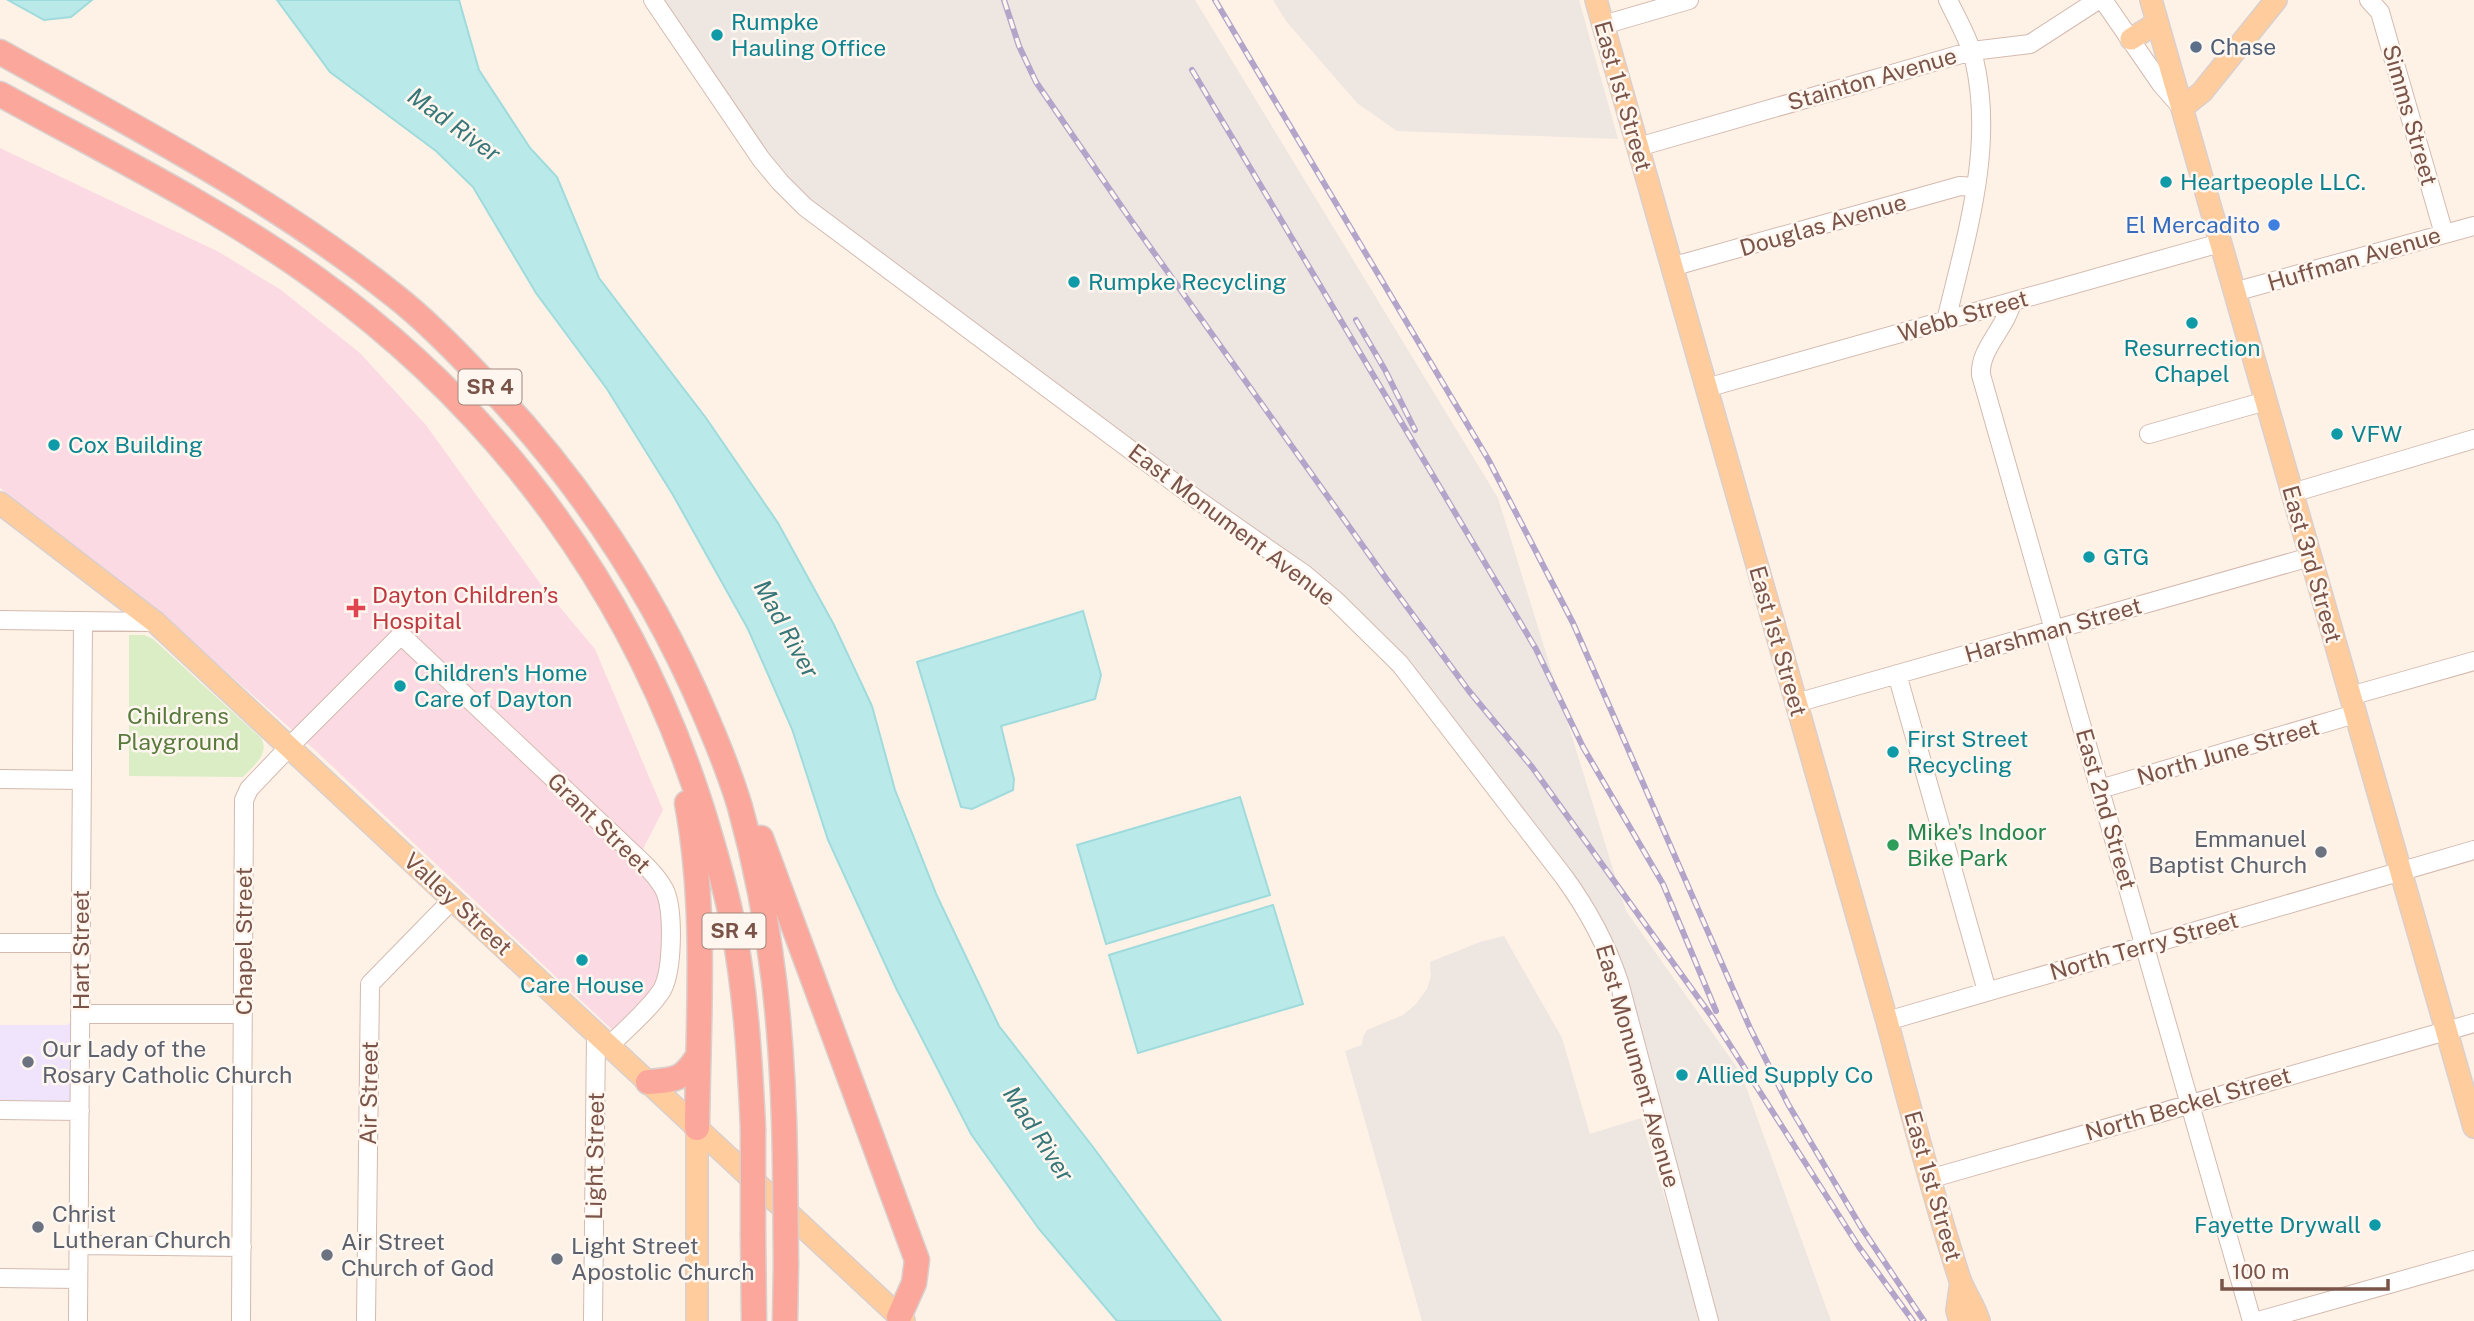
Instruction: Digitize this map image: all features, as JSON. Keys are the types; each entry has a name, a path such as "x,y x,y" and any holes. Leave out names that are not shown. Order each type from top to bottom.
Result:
{"highway":[{"name":"SR 4","path":"0,52 248,192 398,298 455,350 518,416 607,531 675,650 718,747 739,804 769,937 784,1070 785,1321"},
{"name":"SR 4","path":"0,94 226,220 317,279 379,327 436,378 495,440 578,547 633,639 658,690 714,849 734,929 750,1054 754,1321"},
{"path":"678,741 677,755 691,825 697,882 697,1128"},
{"path":"739,804 758,829 916,1260 914,1283 900,1320"},
{"path":"648,1082 678,1079 688,1072 698,1056"}],"main road":[{"name":"East 1st Street","path":"1596,0 1887,1021 1929,1179 1961,1282 1979,1321"},
{"name":"East 3rd Street","path":"2151,0 2474,1127"},
{"path":"2182,108 2202,92 2276,0"},
{"path":"2131,39 2157,23"},
{"name":"Valley Street","path":"0,503 155,622 900,1320"},
{"path":"697,1128 697,1321"},
{"name":"East 1st Street","path":"1960,1321 1957,1310 1961,1282"}],"street":[{"name":"East Monument Avenue","path":"653,0 761,159 785,188 806,207 1189,495 1304,574 1336,601 1400,664 1564,877 1602,936 1619,982 1709,1321"},
{"path":"1603,25 1689,0"},
{"path":"1946,321 1976,187 1982,131 1972,51 1948,0"},
{"path":"2101,0 2161,84 2182,108"},
{"name":"Stainton Avenue","path":"1638,147 1972,51 2030,44 2101,0"},
{"name":"Simms Street","path":"2369,0 2380,12 2444,234"},
{"name":"Douglas Avenue","path":"1671,267 1960,186 1976,187"},
{"name":"Huffman Avenue","path":"2234,292 2474,226"},
{"name":"Webb Street","path":"1706,388 2220,243"},
{"name":"East 2nd Street","path":"2012,302 2005,323 1983,359 1981,375 2252,1321"},
{"path":"2149,434 2266,401"},
{"path":"2292,493 2474,439"},
{"name":"Harshman Street","path":"1796,704 2311,557"},
{"path":"0,620 155,622"},
{"name":"Hart Street","path":"78,1321 83,621"},
{"name":"Chapel Street","path":"241,1321 244,800 250,789 290,746 401,635"},
{"name":"Grant Street","path":"401,635 623,844 663,887 669,905 670,967 667,980 660,992 603,1039"},
{"name":"North June Street","path":"2100,789 2353,705 2474,660"},
{"path":"1897,674 1987,991"},
{"path":"0,779 82,780"},
{"name":"North Terry Street","path":"1887,1021 2474,849"},
{"name":"Air Street","path":"366,1321 370,984 453,899"},
{"path":"0,943 81,943"},
{"path":"80,1014 243,1014"},
{"name":"North Beckel Street","path":"1929,1179 2474,1023"},
{"name":"Light Street","path":"593,1321 603,1039"},
{"path":"0,1110 80,1111"},
{"path":"79,1245 242,1247"},
{"path":"2258,1321 2474,1260"},
{"path":"0,1278 78,1279"}],"shaded area":[{"path":"653,0 1195,0 1498,498 1626,911 1741,1073 1831,1321 1716,1321 1610,941 1336,601 785,188"},
{"path":"1273,0 1579,0 1618,139 1397,131 1357,103 1286,21"},
{"name":"Dayton Children’s Hospital","path":"0,148 219,252 281,290 360,353 426,425 542,586 595,649 663,810 642,851 658,868 673,971 624,1041 316,751 179,630 0,488"},
{"path":"1504,936 1562,1038 1590,1134 1641,1118 1690,1282 1698,1321 1422,1321 1345,1051 1362,1045 1367,1030 1403,1015 1416,1004 1427,989 1431,976 1430,962 1480,942"},
{"path":"80,1014 80,1111 0,1110 0,1025 67,1025"}],"green space":[{"name":"Childrens Playground","path":"129,635 144,635 153,639 261,738 264,749 262,754 243,777 129,776"}],"water":[{"path":"8,0 92,0 71,17 44,20"},
{"name":"Mad River","path":"277,0 459,0 479,70 530,148 557,177 599,278 706,418 778,523 834,625 872,706 895,790 937,896 999,1026 1093,1147 1221,1321 1117,1321 1039,1229 971,1134 896,988 828,840 792,729 748,629 673,495 607,389 536,293 473,187 436,151 330,72"},
{"path":"1083,611 1101,675 1095,699 1001,726 1014,779 1013,790 972,809 961,807 917,662"},
{"path":"1240,797 1270,895 1106,944 1077,845"},
{"path":"1273,905 1303,1004 1138,1053 1109,955"}],"railway":[{"path":"1004,0 1019,46 1036,82 1130,219 1385,577 1469,691 1532,767 1712,1017 1859,1247 1913,1321"},
{"path":"1215,0 1488,459 1573,623 1750,1028 1788,1104 1861,1227 1924,1321"},
{"path":"1192,70 1536,649 1583,747 1663,884 1716,1011"},
{"path":"1356,320 1415,430"}],"place":[{"name":"Rumpke Hauling Office","path":"717,35"},
{"name":"Chase","path":"2196,47"},
{"name":"Heartpeople LLC.","path":"2166,182"},
{"name":"El Mercadito","path":"2274,225"},
{"name":"Rumpke Recycling","path":"1074,282"},
{"name":"Resurrection Chapel","path":"2192,323"},
{"name":"VFW","path":"2337,434"},
{"name":"Cox Building","path":"54,445"},
{"name":"GTG","path":"2089,557"},
{"name":"Dayton Children’s Hospital","path":"356,608"},
{"name":"Children's Home Care of Dayton","path":"400,686"},
{"name":"First Street Recycling","path":"1893,752"},
{"name":"Mike's Indoor Bike Park","path":"1893,845"},
{"name":"Emmanuel Baptist Church","path":"2321,852"},
{"name":"Care House","path":"582,960"},
{"name":"Our Lady of the Rosary Catholic Church","path":"28,1062"},
{"name":"Allied Supply Co","path":"1682,1075"},
{"name":"Fayette Drywall","path":"2375,1225"},
{"name":"Christ Lutheran Church","path":"38,1227"},
{"name":"Air Street Church of God","path":"327,1255"},
{"name":"Light Street Apostolic Church","path":"557,1259"}]}
